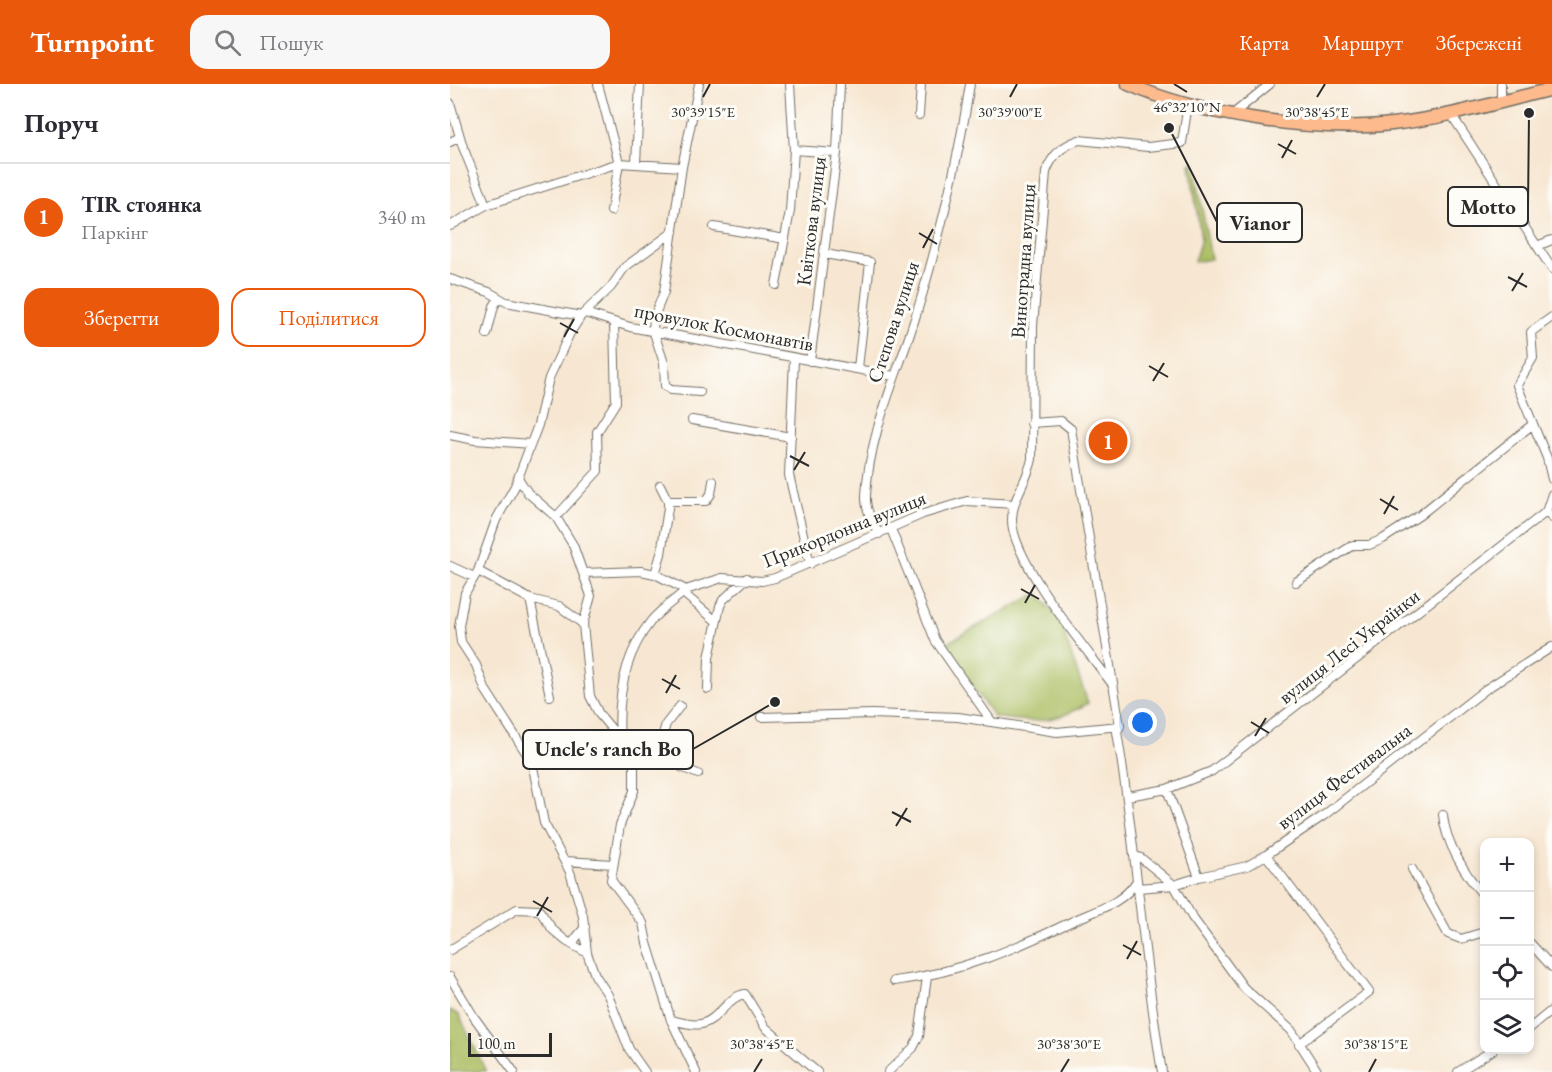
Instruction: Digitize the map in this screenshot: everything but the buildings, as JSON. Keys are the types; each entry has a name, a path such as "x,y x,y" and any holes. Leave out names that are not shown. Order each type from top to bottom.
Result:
{"highway":[{"path":"1136,86 1188,104 1233,114 1311,124 1362,126 1410,122 1552,89"}],"street":[{"path":"598,84 619,163 611,211"},
{"path":"636,163 640,84"},
{"path":"699,84 682,167 663,292 654,317 653,330 664,363 664,386 672,390 700,393"},
{"path":"776,285 785,239 794,150 790,84"},
{"name":"Квіткова вулиця","path":"810,361 837,153 840,84"},
{"path":"919,115 921,84"},
{"name":"Степова вулиця","path":"879,534 871,520 866,495 881,410 909,336 938,231 970,84"},
{"path":"1233,114 1270,84"},
{"path":"1501,84 1501,102"},
{"path":"450,103 486,206"},
{"name":"Виноградна вулиця","path":"1014,504 1030,468 1033,326 1045,183 1049,162 1061,148 1079,140 1148,147 1182,143 1188,104"},
{"path":"1451,114 1552,268"},
{"path":"450,142 460,137"},
{"path":"794,150 837,153"},
{"path":"450,226 486,206 619,163 682,167"},
{"path":"714,227 785,239"},
{"path":"645,1072 629,1049 608,995 595,975 587,953 585,927 565,861 544,823 532,762 485,689 476,665 461,642 461,606 476,574 496,520 518,478 559,354 583,315 603,297 633,260 673,232"},
{"path":"1537,246 1552,240"},
{"path":"825,254 870,262 858,368"},
{"name":"провулок Космонавтів","path":"450,279 506,302 583,315 794,359 858,368 894,376"},
{"path":"487,334 494,306 500,298"},
{"path":"1552,317 1531,332 1533,358 1516,386 1547,458 1552,479"},
{"path":"556,517 598,471 597,432 616,402 614,323"},
{"path":"794,359 790,482 810,564"},
{"path":"692,420 790,437"},
{"path":"1031,423 1061,421 1071,429 1120,726 1117,732 1128,796 1147,980 1162,1072"},
{"path":"1296,582 1353,545 1369,545 1410,521 1533,424"},
{"path":"450,435 475,440 531,444"},
{"path":"518,478 528,493 556,517 573,545 592,599 584,624 590,696 599,714 631,752 634,766 634,791 621,825 611,880 643,923 646,943 671,1020 696,1071"},
{"path":"668,501 706,501 711,494 713,481"},
{"path":"655,574 662,554 668,501 660,485"},
{"path":"1549,515 1552,494"},
{"name":"Прикордонна вулиця","path":"684,592 722,578 768,580 923,514 967,501 1014,504"},
{"path":"1014,504 1012,521 1014,531 1039,584 1113,685"},
{"name":"вулиця Лесі Українки","path":"1128,796 1167,789 1212,771 1549,515"},
{"path":"891,529 934,640 992,722"},
{"path":"450,566 476,574 530,598 559,606 584,624"},
{"path":"584,573 634,570 655,574 684,592 716,621"},
{"path":"708,689 709,658 716,621 723,600 747,578"},
{"path":"620,741 621,685 633,652 651,620 684,592"},
{"path":"530,598 550,696"},
{"name":"вулиця Фестивальна","path":"1137,885 1174,885 1247,866 1323,816 1486,689 1552,647"},
{"path":"658,747 666,724 680,706"},
{"path":"761,717 872,714 958,717 1057,732 1120,726"},
{"path":"631,752 658,747 674,748 681,767 698,774"},
{"path":"1167,789 1199,877"},
{"path":"1443,815 1452,846 1475,886 1481,892"},
{"path":"1266,855 1369,992 1299,1044"},
{"path":"1135,856 1141,858 1174,885 1192,917 1244,988 1291,1030 1318,1072"},
{"path":"565,861 613,864"},
{"path":"1412,868 1448,934 1461,939 1480,933"},
{"path":"894,981 927,977 1006,953 1121,899 1137,885"},
{"path":"450,950 517,909 539,910 553,930 566,941 587,953"},
{"path":"572,943 585,927"},
{"path":"1533,946 1552,967"},
{"path":"450,977 474,1017 514,1072"},
{"path":"888,1072 913,1048 919,1036 927,977"},
{"path":"671,1020 694,1025 706,1022 738,996 745,994 765,1027 817,1072"},
{"path":"1534,1025 1552,1010"},
{"path":"1458,1072 1469,1062 1485,1054"}],"green space":[{"path":"1194,163 1211,259 1194,262 1201,239 1190,164"},
{"path":"1038,593 1067,629 1065,637 1088,703 1064,715 1042,720 994,717 943,645"},
{"path":"450,1010 459,1015 486,1071 450,1072"}],"place":[{"name":"Motto","path":"1529,113"},
{"name":"Vianor","path":"1169,128"},
{"name":"TIR стоянка","path":"1108,441"},
{"name":"Uncle's ranch Bo","path":"775,702"}]}
